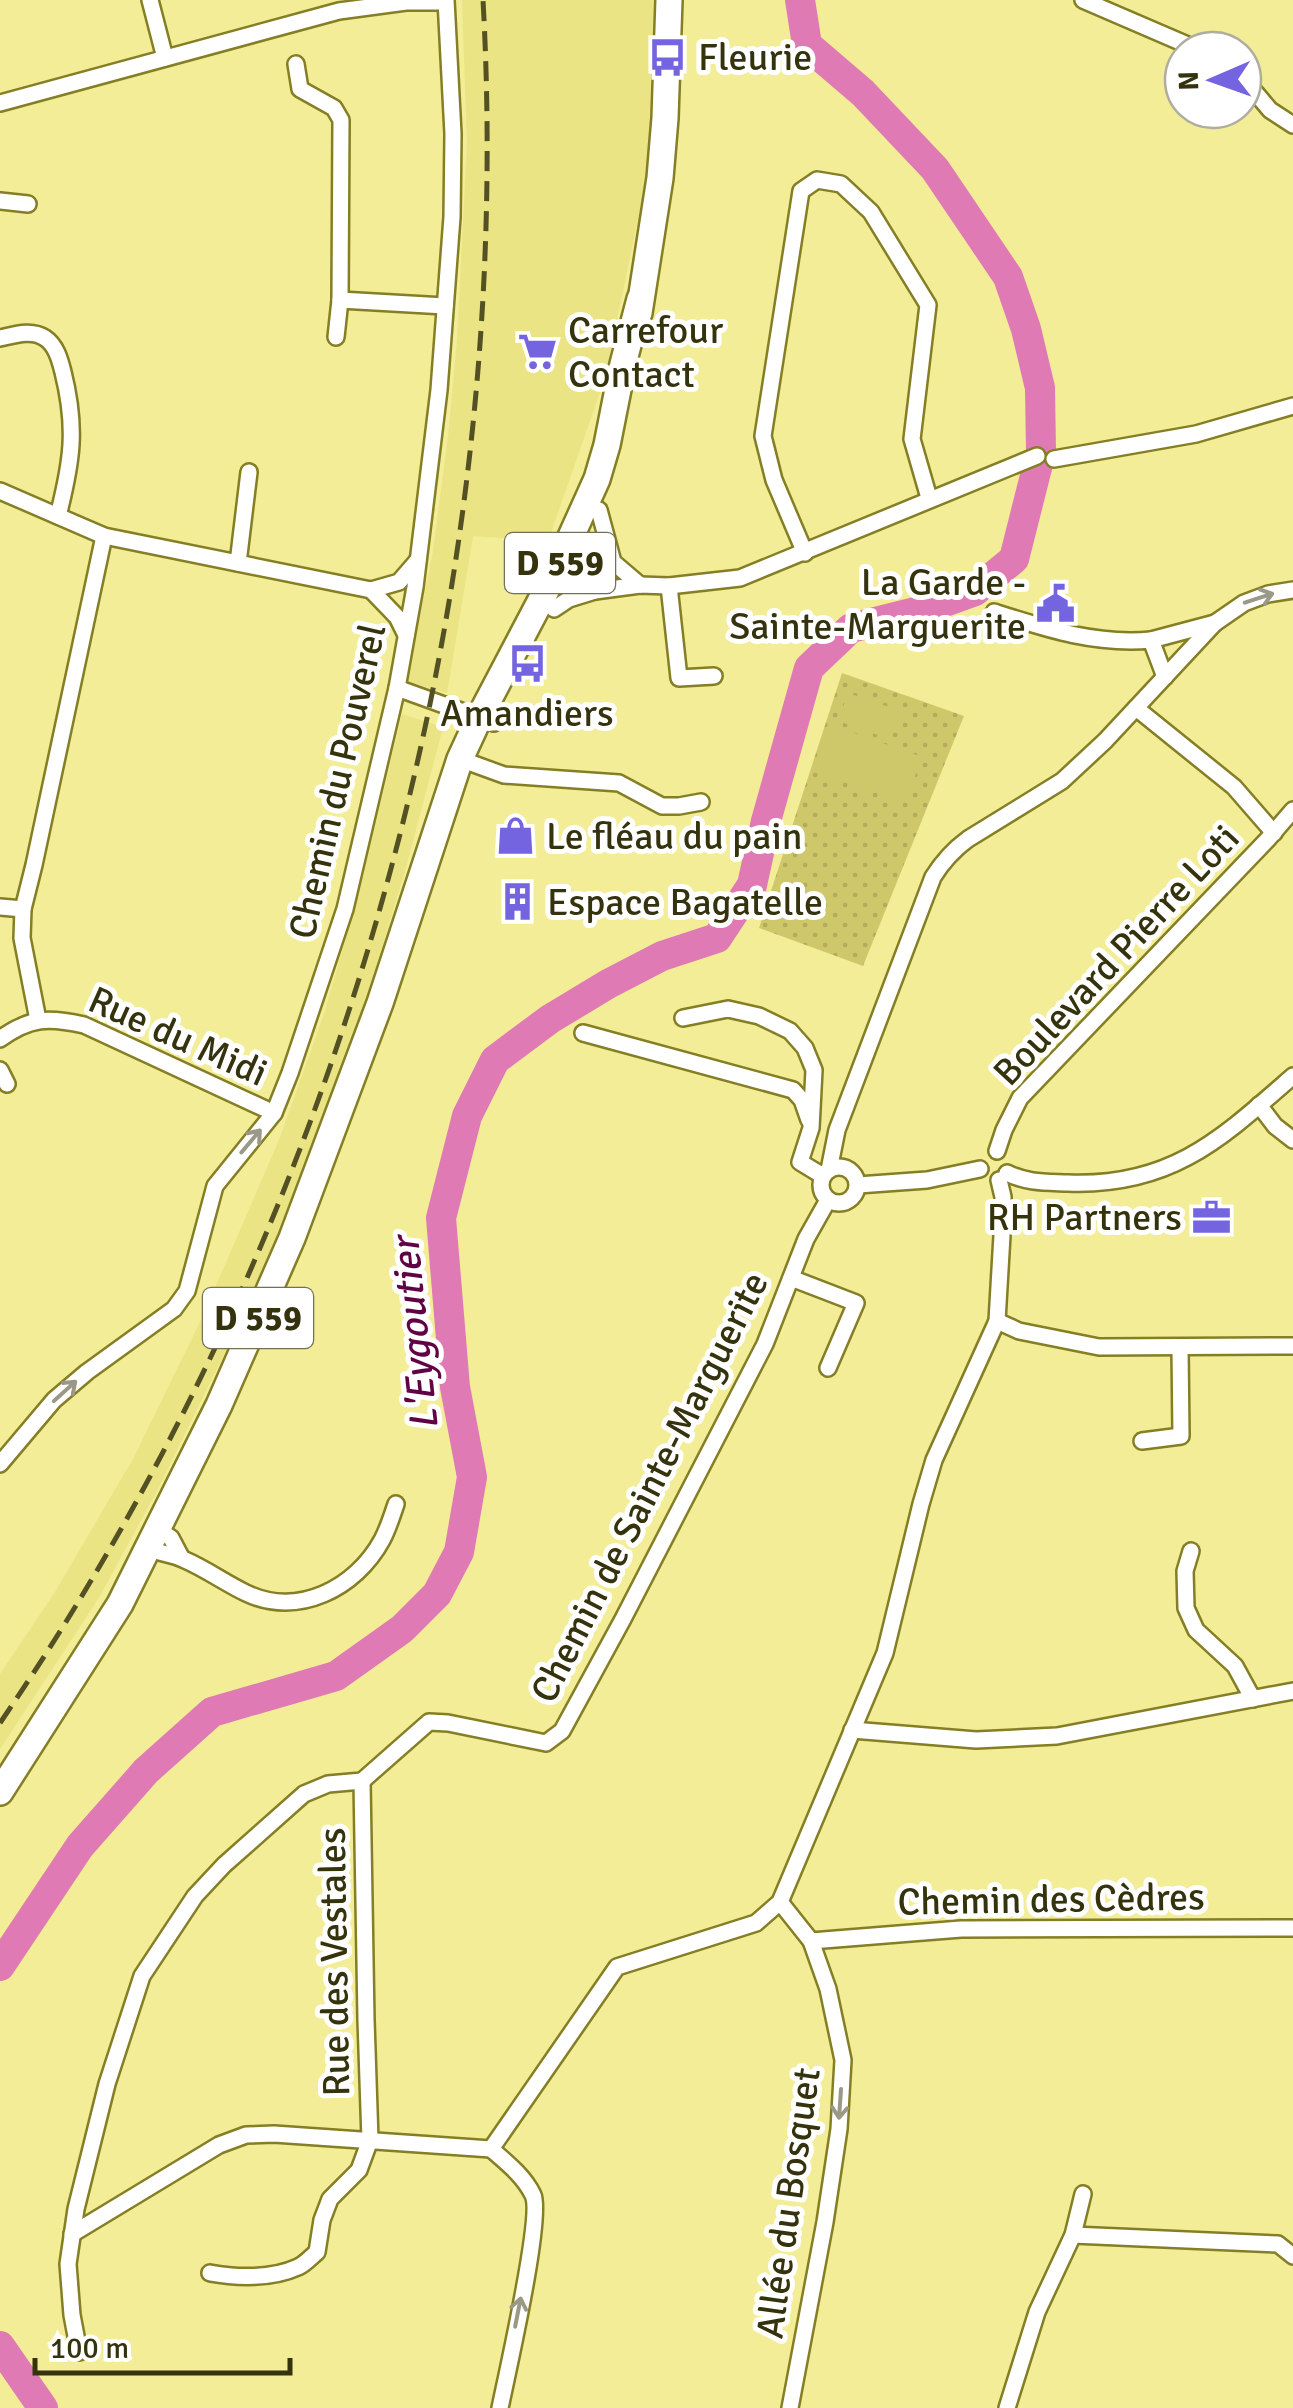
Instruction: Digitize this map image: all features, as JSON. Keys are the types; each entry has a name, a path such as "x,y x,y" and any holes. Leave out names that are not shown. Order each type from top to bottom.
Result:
{"main road":[{"name":"D 559","path":"487,720 554,608 621,449 660,178 669,0"},
{"name":"D 559","path":"1,1791 120,1604 219,1405 292,1238 380,1003 442,813 465,761 582,547 640,299"}],"street":[{"path":"150,0 166,58"},
{"path":"1083,0 1124,8 1164,30"},
{"path":"0,104 339,10 446,1"},
{"name":"Chemin du Pouverel","path":"0,1464 54,1400 174,1308 186,1291 215,1186 274,1113 345,908 397,688 439,390 452,200 446,1"},
{"path":"296,64 300,89 334,108 341,120 340,300 336,337"},
{"path":"1263,102 1293,126"},
{"path":"804,553 774,480 763,436 801,191 817,180 841,184 871,212 928,305 912,439 929,498"},
{"path":"0,201 28,204"},
{"path":"340,300 445,306"},
{"path":"0,338 29,332 46,338 58,354 71,403 73,443 58,516"},
{"path":"1054,460 1196,434 1293,406"},
{"path":"554,608 595,591 740,578 1036,456"},
{"path":"238,563 248,472"},
{"path":"0,491 104,536 371,590 399,582 418,560"},
{"path":"38,1020 22,938 22,909 104,536"},
{"path":"595,591 580,583 582,547 614,562 640,586"},
{"path":"669,586 678,678 714,676"},
{"path":"371,590 397,616 406,635"},
{"path":"826,1173 834,1168 848,1169 858,1185 854,1196 837,1203 828,1200 821,1189 837,1130 941,864 954,849 1062,781 1105,741 1215,622 1244,602 1293,590"},
{"path":"994,612 1046,630 1122,643 1151,640 1215,622"},
{"path":"1151,640 1165,677"},
{"path":"397,688 487,720"},
{"path":"1136,708 1234,787 1274,833"},
{"path":"465,761 504,774 619,782 662,806 702,802"},
{"name":"Boulevard Pierre Loti","path":"997,1151 1020,1098 1293,810"},
{"path":"0,906 22,909"},
{"path":"683,1018 728,1009 759,1016 790,1031 806,1048 814,1070 811,1128 800,1162 826,1173"},
{"name":"Rue du Midi","path":"0,1039 38,1020 52,1018 84,1025 274,1113"},
{"path":"582,1034 793,1090 802,1100 811,1128"},
{"path":"491,2149 617,1967 756,1923 780,1902 885,1654 934,1460 996,1320 1003,1176 1008,1159 997,1151 985,1154 980,1169 988,1179 1003,1176 1027,1182 1088,1184 1130,1179 1184,1161 1293,1076"},
{"path":"1260,1105 1293,1140"},
{"path":"858,1185 927,1180 980,1169"},
{"name":"Chemin de Sainte-Marguerite","path":"362,1782 428,1722 546,1743 562,1732 765,1344 806,1239 828,1200"},
{"path":"791,1278 856,1303 828,1368"},
{"path":"996,1320 1020,1331 1100,1346 1293,1346"},
{"path":"1142,1441 1181,1436 1180,1347"},
{"path":"153,1539 247,1594 296,1603 338,1587 357,1572 384,1537 396,1504"},
{"path":"1192,1551 1184,1570 1186,1608 1196,1630 1235,1666 1253,1699"},
{"path":"852,1730 976,1740 1023,1739 1293,1690"},
{"path":"79,2352 68,2264 76,2210 107,2084 142,1976 195,1896 304,1794 328,1784 362,1782"},
{"name":"Rue des Vestales","path":"362,1782 370,2140"},
{"name":"Allée du Bosquet","path":"780,1902 811,1941 828,1990 843,2060 830,2185 790,2408"},
{"name":"Chemin des Cèdres","path":"811,1941 961,1929 1293,1928"},
{"path":"72,2234 219,2145 246,2135 491,2149 518,2174 534,2197 534,2230 500,2408"},
{"path":"210,2273 236,2277 300,2267 317,2252 330,2199 359,2170 370,2140"},
{"path":"1007,2408 1037,2312 1074,2235 1083,2194"},
{"path":"1074,2235 1286,2244 1293,2256"}],"shaded area":[{"path":"462,0 657,0 653,148 604,381 548,541 473,536 447,693 407,681 433,551 457,340 467,143"},
{"path":"842,673 964,716 863,966 759,928"},
{"path":"848,693 900,711 889,739 838,721"},
{"path":"402,714 443,727 366,999 312,1152 256,1289 158,1489 100,1596 0,1749 0,1674 55,1592 133,1459 202,1318 279,1140 325,1011 361,885"},
{"path":"829,724 922,757 905,803 814,772"}],"waterway":[{"name":"L'Eygoutier","path":"0,1966 80,1846 146,1771 212,1712 336,1676 402,1629 437,1594 459,1552 472,1477 455,1387 441,1218 467,1116 495,1060 550,1019 608,984 662,956 717,938 752,885 809,668 851,628 919,611 975,591 1014,559 1041,452 1040,388 1008,277 935,169 863,93 807,45 800,0"},
{"name":"L'Eygoutier","path":"0,2346 43,2408"}],"railway":[{"path":"0,1723 120,1531 224,1328 312,1118 382,901 435,679 470,454 486,227 483,0"}],"place":[{"name":"Fleurie","path":"668,57"},
{"name":"Carrefour Contact","path":"538,352"},
{"name":"La Garde - Sainte-Marguerite","path":"1056,604"},
{"name":"Amandiers","path":"527,664"},
{"name":"Le fléau du pain","path":"516,836"},
{"name":"Espace Bagatelle","path":"517,902"},
{"name":"RH Partners","path":"1212,1217"}]}
